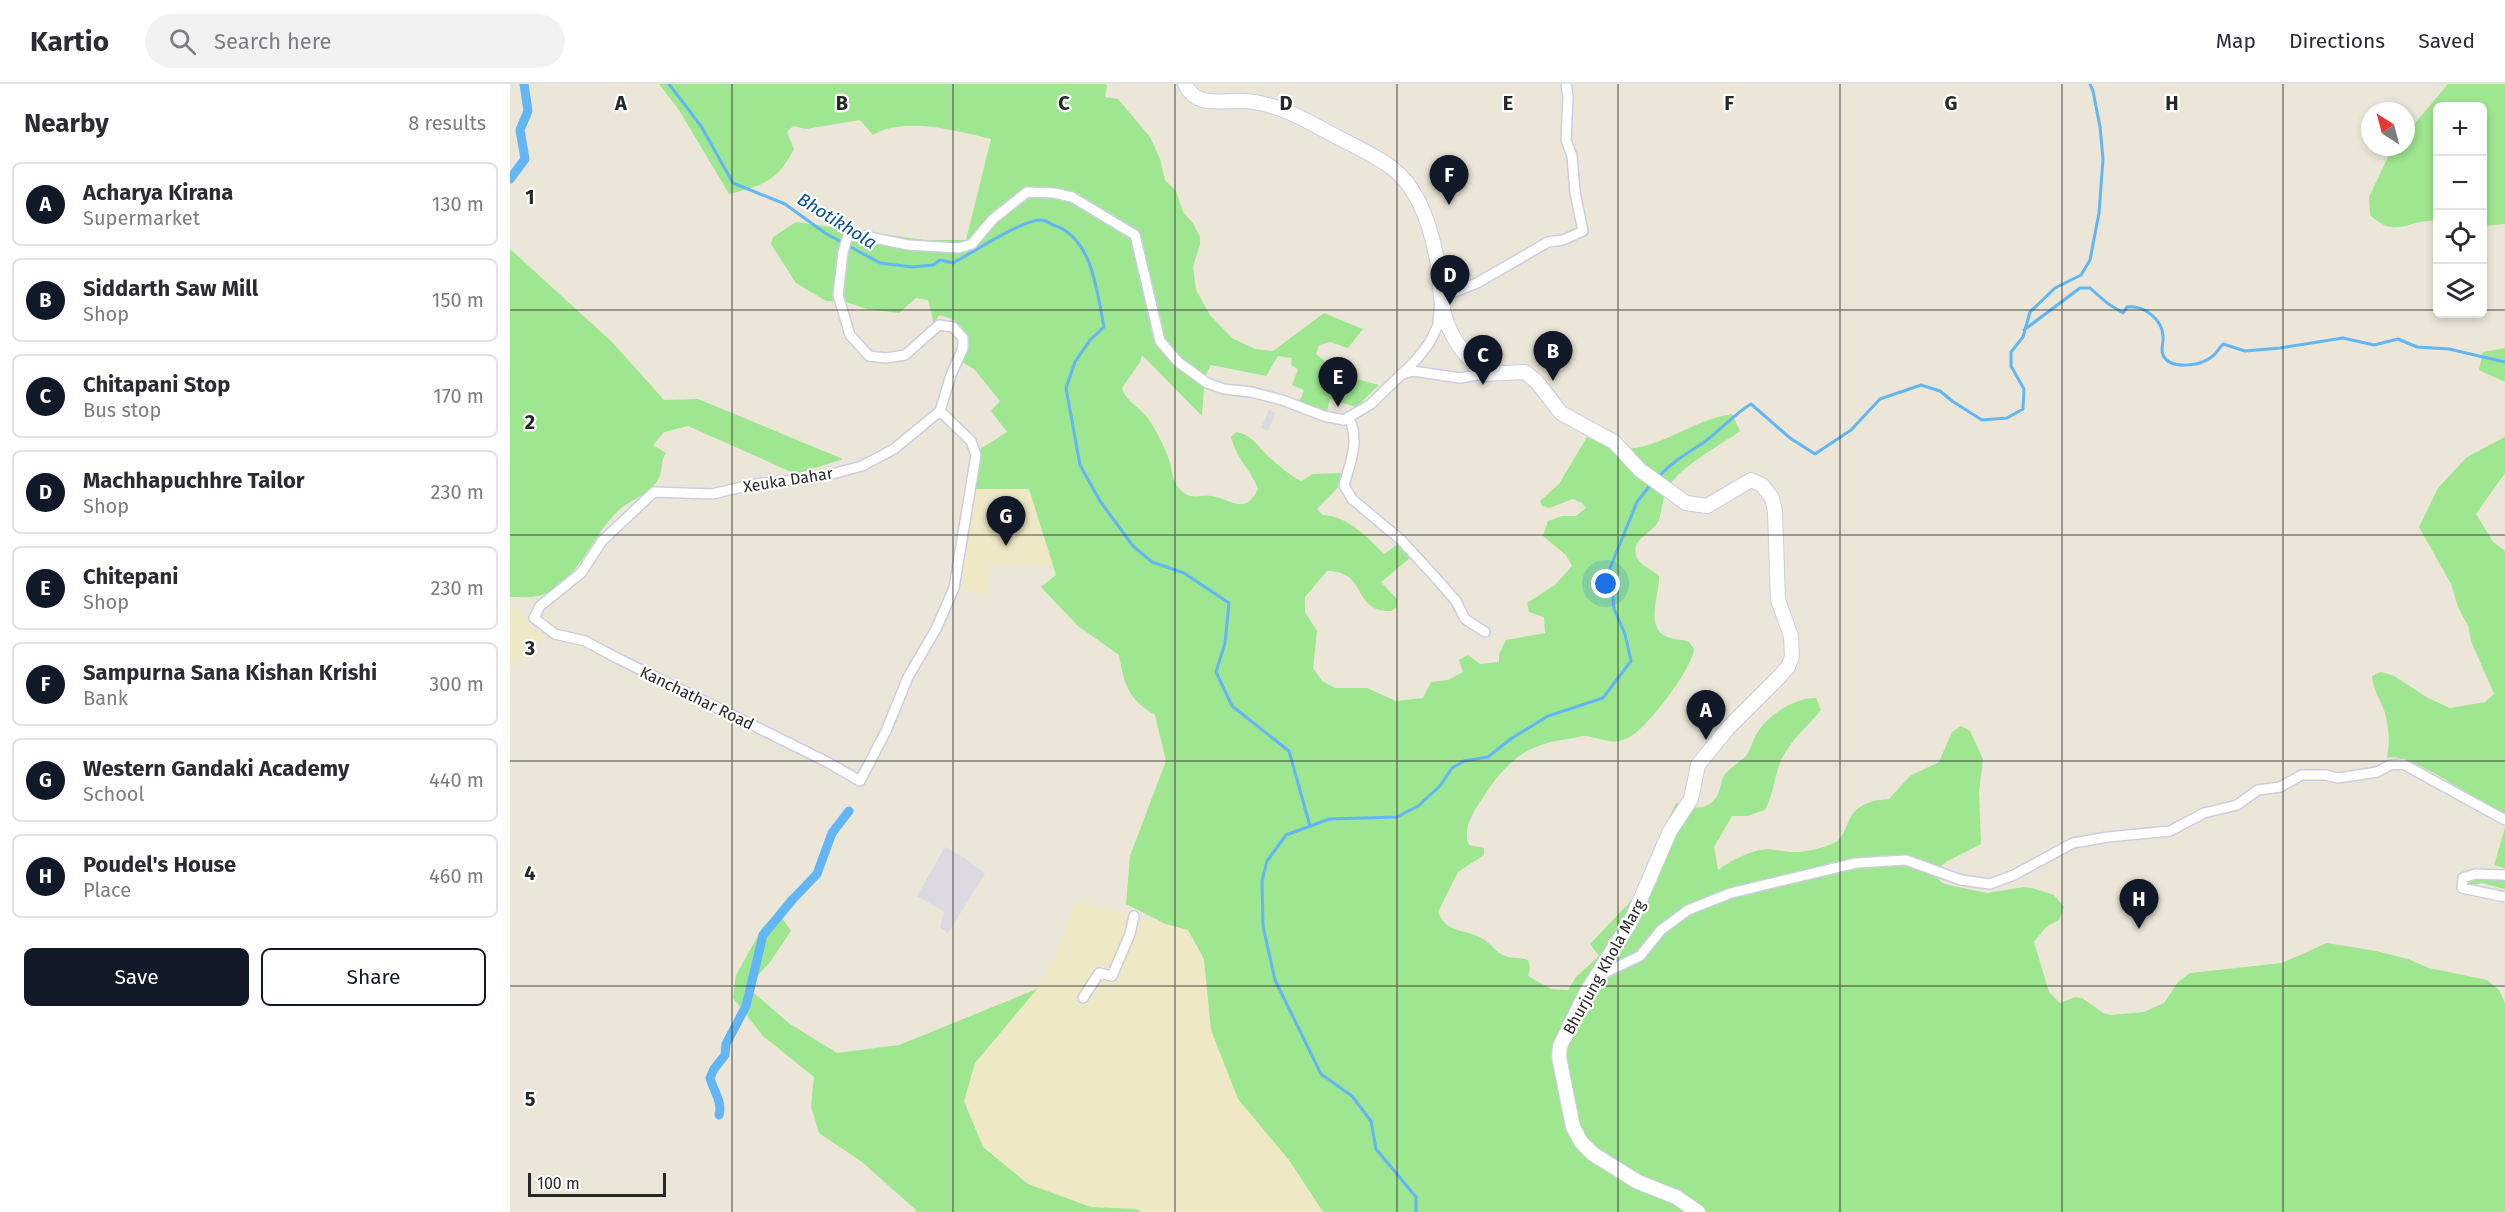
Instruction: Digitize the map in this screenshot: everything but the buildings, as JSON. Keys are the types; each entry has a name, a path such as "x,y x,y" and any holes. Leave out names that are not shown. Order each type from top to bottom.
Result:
{"main road":[{"path":"1185,84 1195,99 1203,102 1245,100 1267,104 1300,116 1368,152 1408,182 1419,201 1437,259 1440,298 1447,323 1457,342 1484,374"},
{"name":"Bhurjung Khola Marg","path":"1484,374 1525,372 1538,382 1561,413 1614,442 1640,470 1686,503 1707,506 1719,501 1744,482 1757,481 1772,498 1775,512 1778,600 1791,636 1792,657 1788,667 1702,758 1698,765 1691,799 1670,831 1631,921 1594,978 1560,1046 1559,1057 1573,1127 1581,1142 1593,1154 1638,1182 1676,1197 1698,1212"}],"street":[{"path":"940,411 951,375 963,348 963,339 953,327 939,326 905,354 886,358 870,356 850,335 838,295 843,252 848,236 908,245 959,248 972,244 993,219 1028,192 1054,193 1072,197 1135,235 1160,341 1192,374 1224,389 1251,392 1282,400 1324,416 1344,420 1371,404 1413,363 1430,342 1438,325 1440,298 1477,283 1548,242 1563,240 1583,231 1575,192 1572,156 1566,140 1568,96 1566,84"},
{"path":"1401,374 1413,371 1460,378 1484,374"},
{"name":"Xeuka Dahar","path":"534,618 540,606 580,573 602,541 654,492 680,495 712,494 755,484 817,478 862,466 894,449 940,411"},
{"name":"Kanchathar Road","path":"534,618 555,634 596,646 829,763 860,781 911,672 945,611 956,579 975,455 971,441 940,411"},
{"path":"1348,417 1354,428 1352,462 1344,485 1352,499 1401,540 1456,601 1465,619 1485,632"},
{"path":"1594,978 1640,956 1661,930 1688,910 1731,893 1856,863 1906,860 1961,880 1990,884 2014,875 2073,843 2170,831 2204,813 2237,805 2258,790 2280,787 2302,775 2325,775 2338,778 2377,772 2390,765 2403,764 2505,820"},
{"path":"2505,875 2475,874 2463,878 2462,888 2505,897"},
{"path":"1083,998 1099,973 1112,976 1125,951 1134,916"}],"shaded area":[{"path":"1269,410 1276,413 1268,431 1261,428"},
{"path":"974,489 1029,489 1052,566 989,564 988,595 964,588 964,551"},
{"path":"510,602 533,629 546,637 510,667"},
{"path":"945,847 965,858 985,874 948,933 940,927 944,912 917,896"},
{"path":"1076,901 1188,930 1204,959 1211,1030 1323,1212 1142,1212 1136,1209 1091,1207 1028,1184 983,1147 964,1101 975,1063 1037,989 1061,945"}],"green space":[{"path":"659,84 1105,84 1107,86 1105,97 1118,99 1150,137 1160,159 1165,180 1176,191 1183,212 1193,223 1200,237 1193,267 1196,290 1210,315 1232,338 1255,349 1273,351 1324,313 1363,329 1348,348 1330,342 1319,345 1316,354 1342,375 1379,385 1356,407 1330,399 1327,412 1299,403 1304,390 1292,385 1298,369 1291,365 1292,358 1278,356 1266,376 1211,365 1205,376 1193,365 1181,370 1204,387 1202,416 1142,355 1140,362 1122,388 1127,398 1148,418 1168,456 1175,482 1187,495 1218,497 1236,504 1248,502 1253,497 1258,489 1234,445 1231,437 1236,432 1251,439 1270,458 1301,481 1313,474 1344,473 1341,484 1317,509 1323,515 1349,523 1384,554 1398,544 1410,558 1381,582 1397,599 1397,607 1391,611 1378,610 1370,605 1349,577 1340,573 1327,571 1305,597 1305,612 1317,631 1313,668 1322,681 1335,688 1367,688 1396,701 1423,698 1431,682 1448,680 1463,672 1459,660 1468,655 1480,664 1499,662 1499,654 1506,640 1545,633 1544,617 1529,612 1527,603 1555,585 1572,566 1566,555 1543,536 1548,521 1562,516 1576,516 1586,508 1582,503 1573,499 1549,508 1542,506 1540,501 1559,484 1587,437 1610,447 1634,448 1732,414 1740,431 1700,457 1673,481 1665,494 1656,525 1636,545 1635,550 1639,562 1659,576 1655,617 1659,631 1665,636 1689,642 1694,649 1677,684 1645,724 1626,739 1611,741 1586,736 1579,737 1540,745 1518,757 1499,775 1470,821 1467,833 1469,845 1484,848 1484,855 1458,872 1438,912 1446,924 1483,939 1502,955 1528,960 1530,968 1528,976 1551,989 1568,990 1576,977 1599,956 1590,944 1631,901 1646,873 1676,803 1702,807 1711,803 1718,794 1725,774 1746,756 1761,728 1790,704 1816,698 1821,710 1793,742 1781,760 1765,810 1747,816 1732,816 1714,847 1718,870 1738,858 1759,850 1801,852 1814,850 1839,840 1854,812 1861,806 1873,801 1889,799 1910,776 1939,762 1952,732 1961,726 1970,731 1983,759 1979,792 1981,844 1946,862 1933,872 1941,882 1948,885 1987,893 2024,887 2054,895 2064,907 2059,920 2046,927 2034,942 2049,992 2060,1003 2075,997 2082,998 2103,1013 2111,1015 2144,1012 2164,1003 2178,982 2190,973 2282,963 2327,943 2376,951 2408,959 2429,968 2487,980 2499,990 2505,1003 2505,1212 1323,1212 1289,1160 1238,1099 1211,1030 1204,959 1188,930 1166,924 1126,904 1130,856 1166,761 1155,715 1133,697 1125,683 1119,655 1078,626 1041,587 1056,575 1029,489 974,489 980,449 1007,432 991,411 1000,401 974,369 962,362 965,345 963,331 955,321 939,315 934,324 928,300 916,298 899,313 867,309 843,301 826,301 796,283 771,244 773,237 796,222 925,240 966,240 991,139 947,129 915,126 886,129 873,135 860,120 806,129 793,126 787,132 794,149 781,169 760,185 729,194 679,110"},
{"path":"2448,84 2505,84 2505,224 2487,226 2487,102 2433,102 2433,221 2395,227 2379,222 2370,215 2369,197 2389,156 2415,156 2415,123"},
{"path":"510,249 612,342 664,400 698,399 843,459 796,474 688,426 664,432 653,445 666,453 660,475 652,487 624,506 610,519 572,572 554,589 538,596 510,597"},
{"path":"2505,348 2505,382 2479,370 2483,352"},
{"path":"2505,437 2505,473 2476,514 2493,542 2505,551 2505,815 2428,770 2398,758 2387,758 2389,741 2387,724 2372,676 2381,672 2394,676 2428,698 2450,708 2485,702 2494,694 2471,641 2468,626 2458,607 2451,584 2419,527 2438,488 2467,457"},
{"path":"2505,828 2505,868 2504,868 2494,865"},
{"path":"2478,876 2505,879 2505,889 2482,883 2472,885 2467,880"},
{"path":"775,916 782,918 791,931 770,962 747,987 790,1024 837,1053 899,1045 1037,989 975,1063 964,1101 983,1147 1028,1184 1091,1207 1136,1209 1142,1212 916,1212 862,1162 819,1133 811,1106 814,1077 763,1036 733,998 736,975 763,927"}],"waterway":[{"path":"510,179 525,159 520,130 528,111 524,84"},
{"name":"Bhotikhola","path":"669,84 701,126 733,183 785,204 825,233 880,263 912,267 933,265 940,260 953,263 1021,225 1040,220 1066,231 1077,241 1091,268 1104,327 1090,340 1075,362 1066,388 1080,465 1100,501 1133,546 1152,562 1184,573 1229,603 1225,643 1216,672 1232,706 1289,751 1310,826"},
{"path":"1658,477 1674,462 1709,438 1751,404 1790,438 1815,454 1851,430 1880,399 1921,385 1940,391 1982,420 2007,418 2023,409 2024,389 2011,366 2011,352 2023,337 2030,312 2055,288 2081,275 2090,260 2099,213 2103,159 2100,127 2090,84"},
{"path":"2024,330 2080,288 2090,288 2123,313 2127,307 2133,307 2151,314 2162,330 2163,355 2167,360 2178,365 2192,365 2205,361 2214,355 2223,344 2245,351 2343,338 2374,345 2398,339 2417,347 2449,349 2505,362"},
{"path":"1416,1212 1416,1197 1376,1149 1371,1121 1352,1096 1321,1074 1275,980 1263,926 1262,881 1267,861 1286,835 1329,819 1397,817 1418,806 1440,786 1452,768 1464,761 1488,757 1512,738 1548,716 1603,698 1631,661 1625,634 1614,609 1610,568 1637,502 1651,484"},
{"path":"719,1115 719,1101 710,1078 725,1055 726,1044 746,1006 763,935 817,874 832,833 849,811"}],"place":[{"name":"Sampurna Sana Kishan Krishi","path":"1449,205"},
{"name":"Machhapuchhre Tailor","path":"1450,305"},
{"name":"Siddarth Saw Mill","path":"1553,381"},
{"name":"Chitapani Stop","path":"1483,385"},
{"name":"Chitepani","path":"1338,407"},
{"name":"Western Gandaki Academy","path":"1006,546"},
{"name":"Acharya Kirana","path":"1706,740"},
{"name":"Poudel's House","path":"2139,929"}]}
